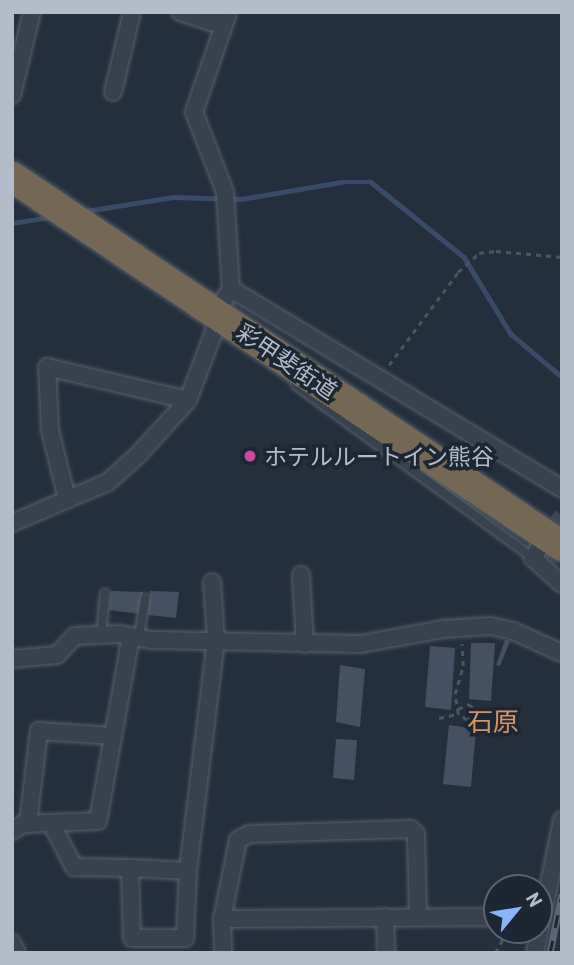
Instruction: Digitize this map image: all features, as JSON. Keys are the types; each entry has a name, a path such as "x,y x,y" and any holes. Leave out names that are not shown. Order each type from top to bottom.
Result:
{"highway":[{"name":"彩甲斐街道","path":"12,159 225,302 550,543"},
{"name":"彩甲斐街道","path":"12,177 225,302 272,349 550,543"}],"street":[{"path":"12,95 32,12"},
{"path":"113,92 132,12"},
{"path":"180,12 211,22 227,15"},
{"path":"12,523 108,482 138,455 188,400 225,302 225,192 194,112 227,15"},
{"path":"225,302 379,379 562,489"},
{"path":"67,499 50,430 47,367 188,400"},
{"path":"550,543 562,584"},
{"path":"301,575 305,644"},
{"path":"130,868 133,945 185,938 188,871 216,640 212,582"},
{"path":"12,659 57,656 75,636 360,645 455,629 491,626 513,631 562,653"},
{"path":"12,831 28,824 98,821 135,637"},
{"path":"28,824 39,731 113,736"},
{"path":"551,874 562,820"},
{"path":"51,823 74,867 188,871"},
{"path":"223,953 222,919 238,840 249,834 411,829 416,834 418,917"},
{"path":"385,917 386,953"},
{"path":"222,919 483,917"},
{"path":"12,943 17,953"}],"lane":[{"path":"101,635 105,593"},
{"path":"135,637 145,598"}],"path":[{"path":"379,379 458,272 479,253 496,251 562,257"},
{"path":"439,718 457,711 469,704 476,711 472,718 467,720 457,711 455,694 464,655 455,629"}],"building":[{"path":"111,591 143,592 141,614 109,610"},
{"path":"150,591 179,592 176,618 148,615"},
{"path":"505,640 510,641 500,666 496,665"},
{"path":"471,643 495,643 491,701 469,699"},
{"path":"430,646 455,648 451,710 425,707"},
{"path":"340,665 365,669 360,727 336,722"},
{"path":"449,725 476,729 471,787 443,784"},
{"path":"336,739 357,740 354,780 333,778"}],"waterway":[{"path":"86,211 173,197 241,199 342,182 371,182 464,257 511,334 562,377"},
{"path":"12,223 49,217"}],"tunnel":[{"path":"543,542 562,515"}],"railway":[{"path":"550,953 562,894"}],"place":[{"name":"ホテルルートイン熊谷","path":"250,456"}],"district":[{"name":"石原","path":"493,721"}]}
